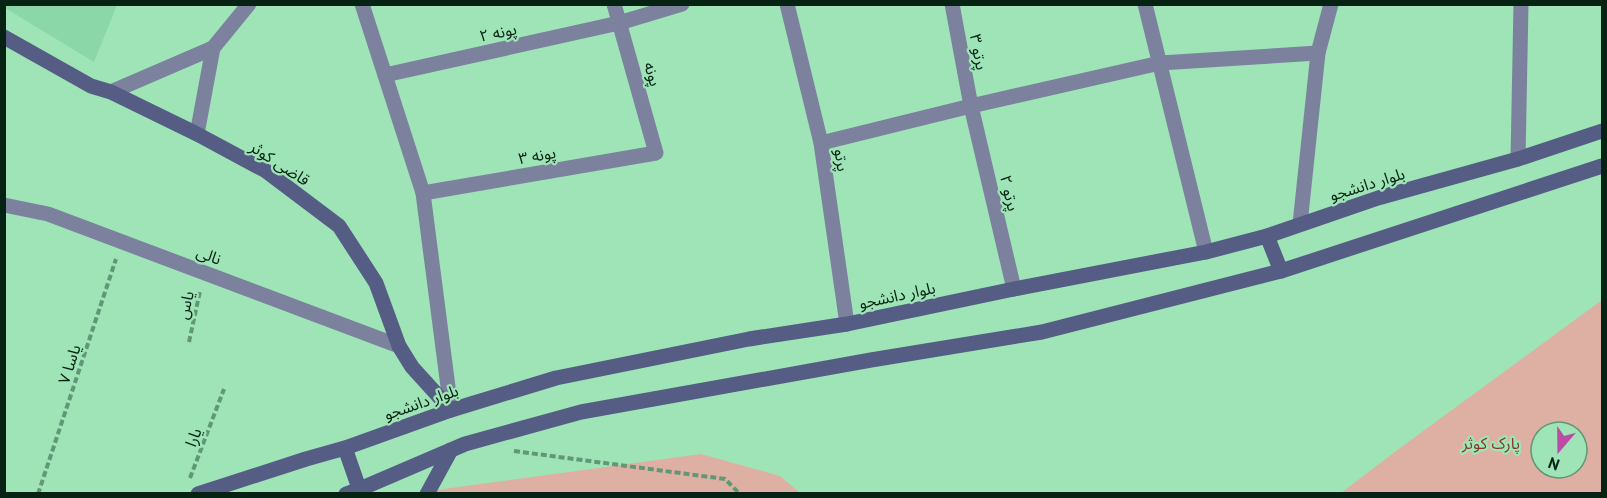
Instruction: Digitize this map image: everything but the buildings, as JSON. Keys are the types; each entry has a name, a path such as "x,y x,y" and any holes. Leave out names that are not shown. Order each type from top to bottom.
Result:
{"main road":[{"name":"قاضی کوثر","path":"4,37 91,86 111,92 266,171 339,226 376,284 399,346 412,367 451,410"},
{"name":"بلوار دانشجو","path":"193,488 345,448 451,410 556,378 749,339 847,324 1206,252 1267,236 1378,198 1518,159 1602,131"},
{"path":"345,448 356,492 465,444 581,412 1042,332 1281,271 1602,166"},
{"path":"1267,236 1281,271"},
{"path":"427,494 451,450"}],"street":[{"path":"111,92 213,48 249,4"},
{"path":"362,4 423,193 451,410"},
{"name":"پونه","path":"614,4 656,153"},
{"name":"پونه ۲","path":"385,75 620,23 682,4"},
{"name":"پرتو","path":"787,4 821,143 847,324"},
{"name":"پرتو ۳","path":"952,4 971,106"},
{"path":"1145,4 1206,252"},
{"path":"1300,224 1318,53 1331,4"},
{"path":"1518,159 1521,4"},
{"path":"197,134 213,48"},
{"path":"821,143 1161,63 1318,53"},
{"name":"پرتو ۲","path":"971,106 1014,289"},
{"name":"پونه ۳","path":"423,193 656,153"},
{"name":"نالی","path":"4,205 48,214 399,346"}],"path":[{"name":"یاسا ۷","path":"38,494 122,242"},
{"name":"یاس","path":"189,342 204,273"},
{"name":"یارا","path":"193,488 224,389"},
{"path":"512,450 725,479 740,494"}],"shaded area":[{"path":"4,5 117,5 94,62 5,8"}],"green space":[{"name":"پارک کوثر","path":"1602,300 1602,493 1341,493 1400,448"},
{"path":"701,454 780,476 800,493 436,494 436,490"}]}
